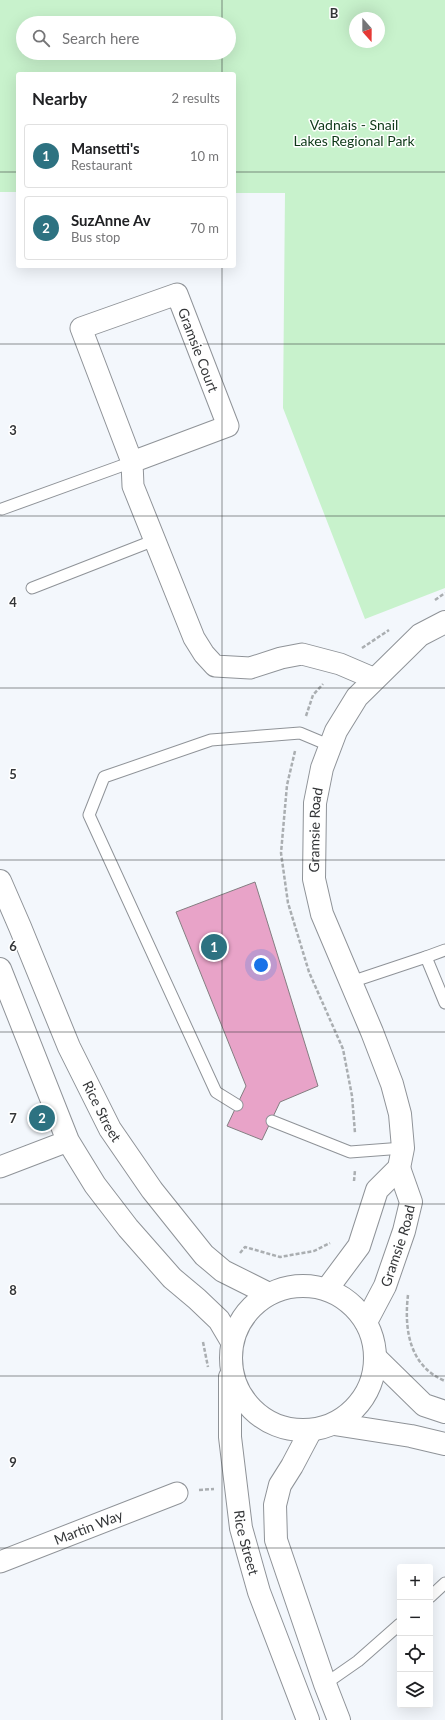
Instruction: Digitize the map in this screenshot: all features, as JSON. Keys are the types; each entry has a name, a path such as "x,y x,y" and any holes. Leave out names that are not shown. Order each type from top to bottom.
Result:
{"main road":[{"name":"Gramsie Road","path":"366,1322 385,1286 404,1231 412,1202 401,1158 400,1114 392,1084 322,914 314,879 314,803 322,768 336,731 357,697 420,635 445,622"},
{"name":"Rice Street","path":"0,881 69,1047 110,1129 152,1190 204,1255 223,1271 269,1294"},
{"path":"0,969 68,1141 94,1185 128,1228 172,1278 219,1320 231,1349 234,1380 245,1402 263,1419 286,1429 311,1430 334,1424 351,1413 365,1397 373,1378 376,1358 374,1339 366,1322 356,1308 343,1297 327,1289 308,1286 288,1287 269,1294 250,1309 231,1349"},
{"path":"327,1289 359,1246 377,1190 401,1158"},
{"name":"Rice Street","path":"231,1349 230,1437 241,1528 259,1592 308,1720"},
{"path":"376,1358 424,1405 445,1412"},
{"path":"334,1424 411,1436 445,1444"},
{"name":"Rice Street","path":"311,1430 280,1485 275,1505 276,1540 325,1684 339,1720"}],"street":[{"name":"Gramsie Court","path":"132,462 228,426 176,294 81,328 132,462 133,486 194,638 204,654 215,666 250,668 281,658 302,654 340,664 375,679"},
{"path":"0,1167 68,1141"},
{"name":"Martin Way","path":"0,1562 177,1492"}],"lane":[{"path":"2,509 132,462"},
{"path":"32,588 155,540"},
{"path":"237,1105 216,1092 89,815 104,777 211,740 300,733 330,746"},
{"path":"351,982 445,950"},
{"path":"426,957 445,1003"},
{"path":"272,1121 350,1152 401,1158"},
{"path":"433,1594 445,1583"},
{"path":"325,1684 358,1661 397,1627"}],"path":[{"path":"408,1293 406,1313 409,1340 423,1366 445,1381"}],"green space":[{"name":"Vadnais - Snail Lakes Regional Park","path":"0,0 445,0 445,588 365,619 283,408 285,193 236,193 236,72 16,72 16,192 0,192"}],"building":[{"path":"255,882 318,1086 280,1102 262,1140 227,1126 246,1086 176,912"}],"place":[{"name":"Mansetti's","path":"214,947"},
{"name":"SuzAnne Av","path":"42,1118"}]}
